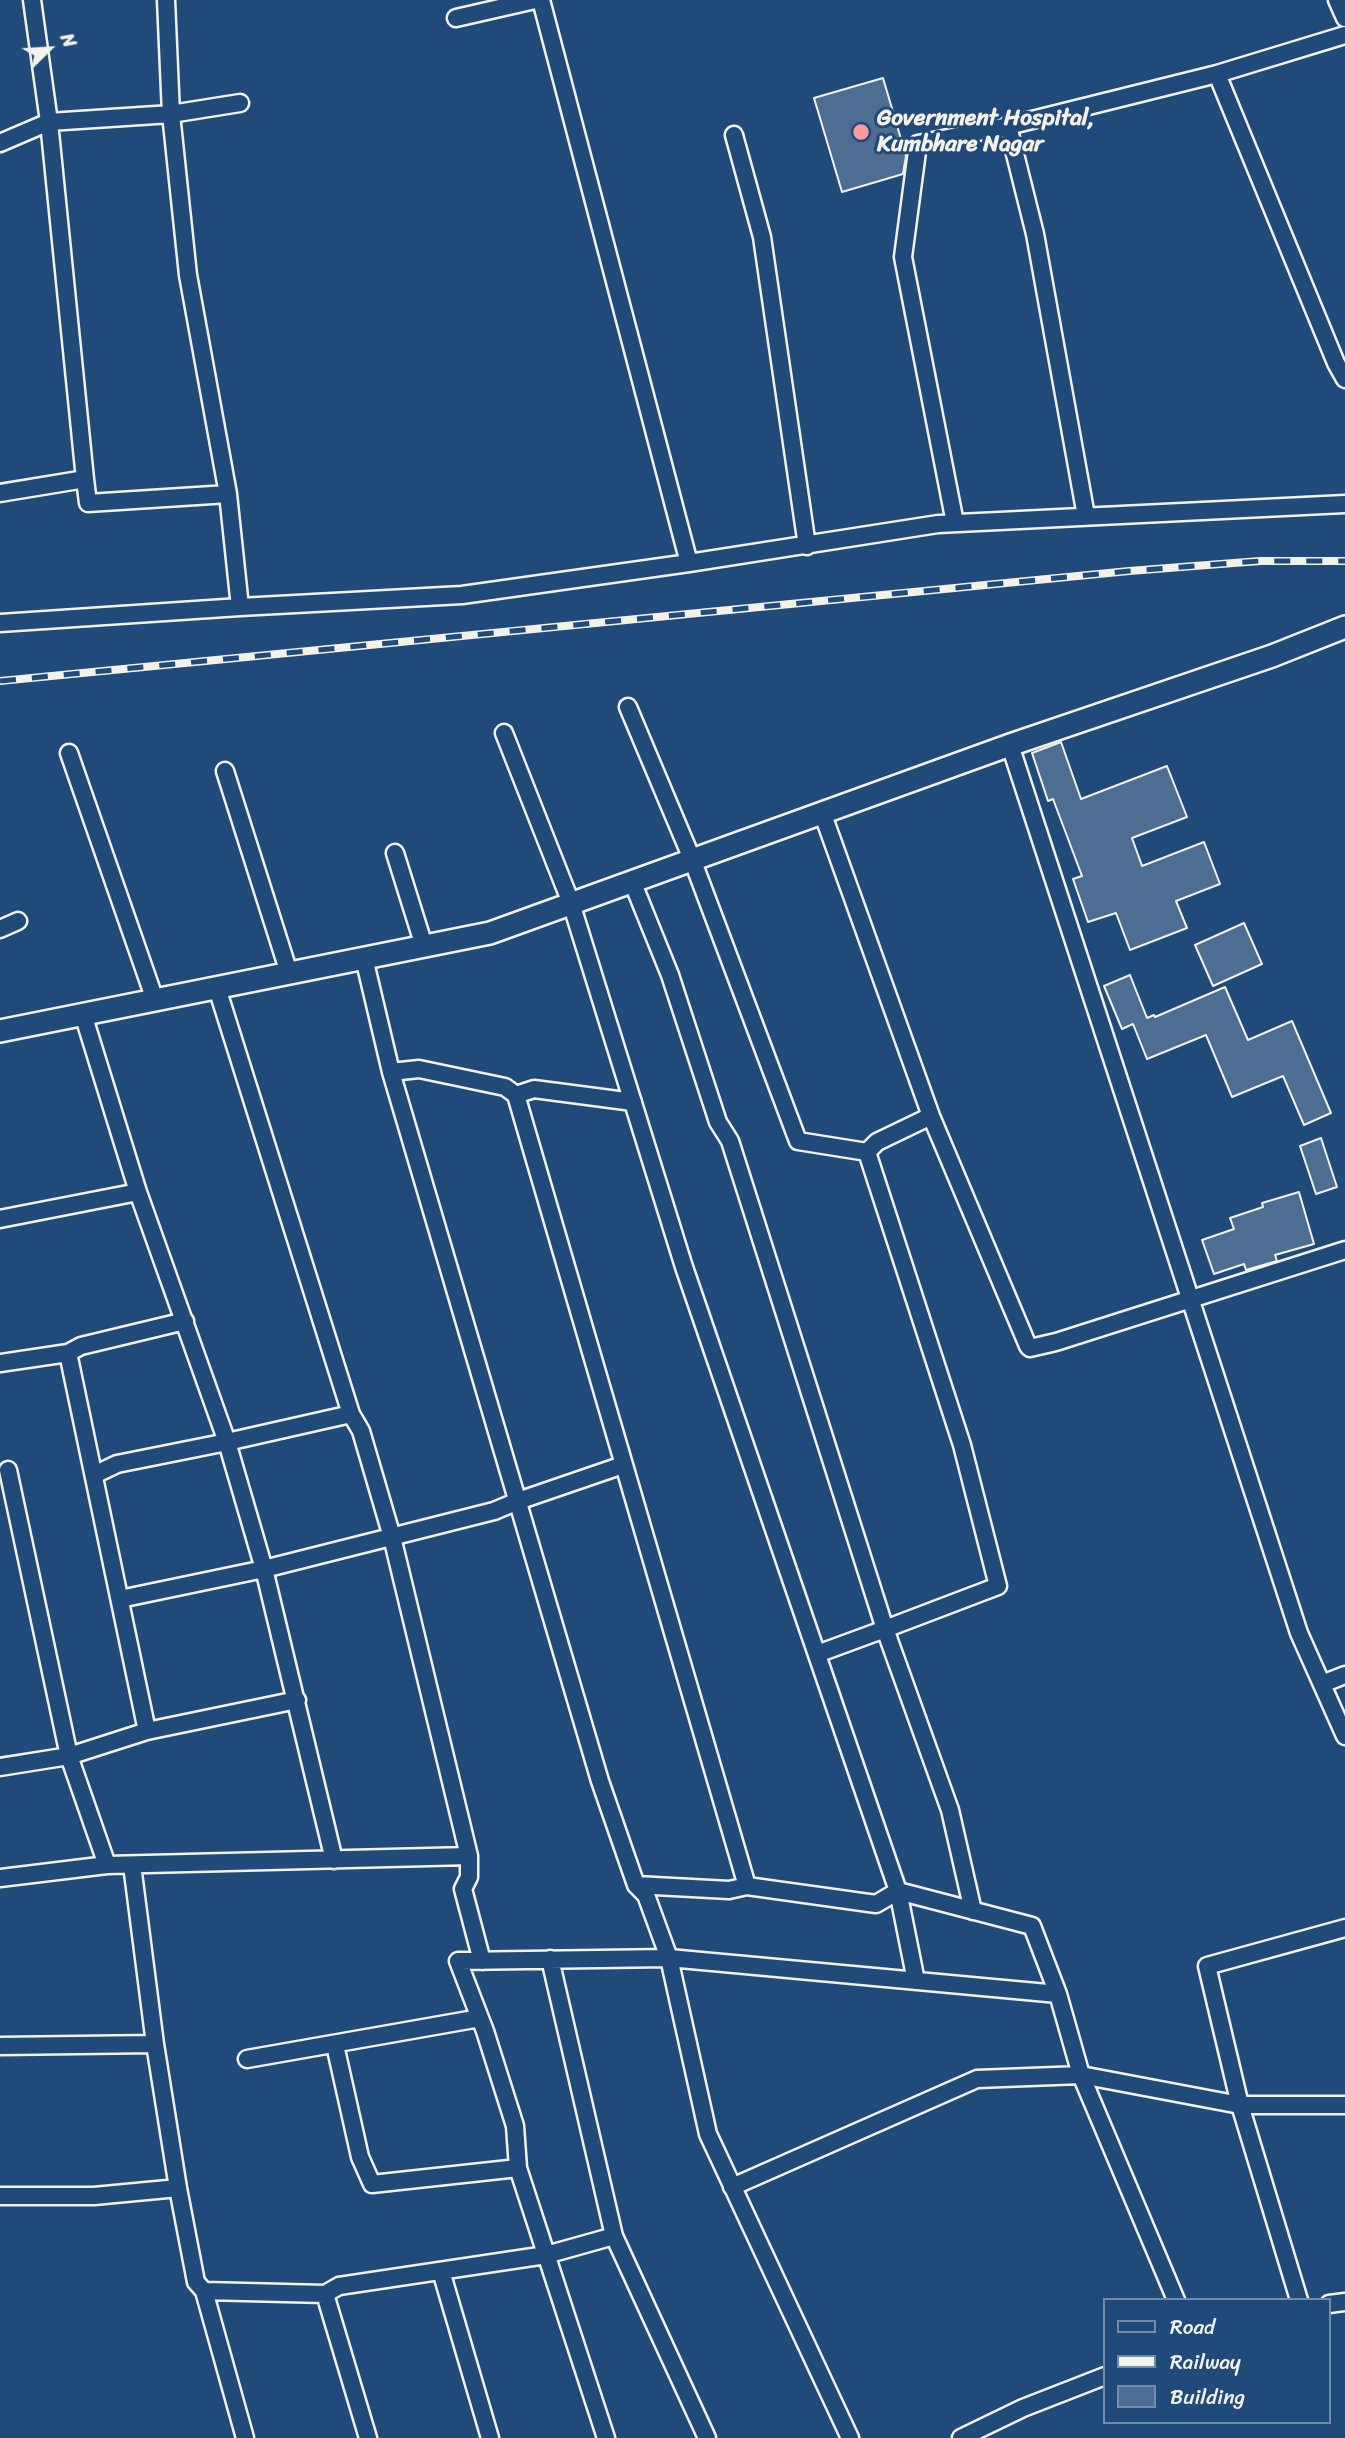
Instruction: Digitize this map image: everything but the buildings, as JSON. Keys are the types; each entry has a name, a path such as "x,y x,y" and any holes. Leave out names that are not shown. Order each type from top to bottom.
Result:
{"street":[{"path":"32,0 49,122 88,503 228,494"},
{"path":"166,0 171,114 188,275 228,494 240,607"},
{"path":"456,18 535,0"},
{"path":"541,0 689,563"},
{"path":"1337,0 1345,18"},
{"path":"955,523 903,257 918,144 1217,74 1345,35"},
{"path":"1217,74 1336,363 1345,379"},
{"path":"0,143 49,122 171,114 240,103"},
{"path":"1008,125 1035,234 1086,516"},
{"path":"734,135 762,237 807,545"},
{"path":"0,493 85,479"},
{"path":"0,623 462,595 955,523 1345,504"},
{"path":"0,1031 490,933 1010,745 1272,656 1345,627"},
{"path":"628,707 692,859 798,1141 867,1152"},
{"path":"504,733 571,903 684,1267 898,1891 916,1981"},
{"path":"1010,745 1299,1633 1345,1736"},
{"path":"69,753 155,1000"},
{"path":"226,771 289,973"},
{"path":"822,812 931,1116 1030,1348 1345,1250"},
{"path":"395,853 424,946"},
{"path":"632,881 670,975 718,1122 730,1141 885,1629 950,1810 973,1911"},
{"path":"0,929 18,922"},
{"path":"364,958 391,1072 600,1781 636,1885 646,1895 669,1958 708,2134 850,2438"},
{"path":"217,988 351,1414 361,1431 392,1537 469,1856 469,1877 463,1889 482,1961"},
{"path":"83,1014 138,1192 227,1443 264,1569 334,1860"},
{"path":"391,1072 419,1069 505,1087 516,1095 747,1886"},
{"path":"516,1095 534,1089 633,1102"},
{"path":"867,1152 877,1142 931,1116"},
{"path":"817,1654 998,1586 962,1445 867,1152"},
{"path":"0,1219 138,1192"},
{"path":"0,1363 68,1353 81,1346 185,1321"},
{"path":"68,1353 147,1731"},
{"path":"94,1475 117,1464 227,1443 351,1414"},
{"path":"120,1599 264,1569 494,1511 623,1465"},
{"path":"8,1470 69,1756 107,1865"},
{"path":"1322,1684 1345,1675"},
{"path":"0,1767 69,1756 147,1731 297,1699"},
{"path":"0,1878 107,1865 469,1856"},
{"path":"132,1865 155,2044 196,2282 204,2291 244,2438"},
{"path":"636,1885 729,1890 747,1886 876,1904 898,1891 1032,1926 1058,1994 1081,2075 1175,2298"},
{"path":"1298,2298 1240,2105 1206,1966 1345,1928"},
{"path":"606,2438 518,2168 515,2126 480,2018 458,1961 669,1958 1058,1994"},
{"path":"550,1959 614,2235 707,2438"},
{"path":"247,2059 480,2018"},
{"path":"0,2046 155,2044"},
{"path":"335,2045 360,2157 372,2184 518,2168"},
{"path":"732,2187 977,2079 1081,2075 1240,2105 1345,2105"},
{"path":"0,2196 94,2196 178,2188"},
{"path":"204,2291 325,2294 339,2286 546,2255 614,2235"},
{"path":"441,2271 490,2438"},
{"path":"325,2294 368,2438"},
{"path":"961,2438 1023,2408 1104,2376"}],"railway":[{"path":"0,681 1129,571 1260,561 1345,561"}],"place":[{"name":"Government Hospital, Kumbhare Nagar","path":"861,132"}]}
